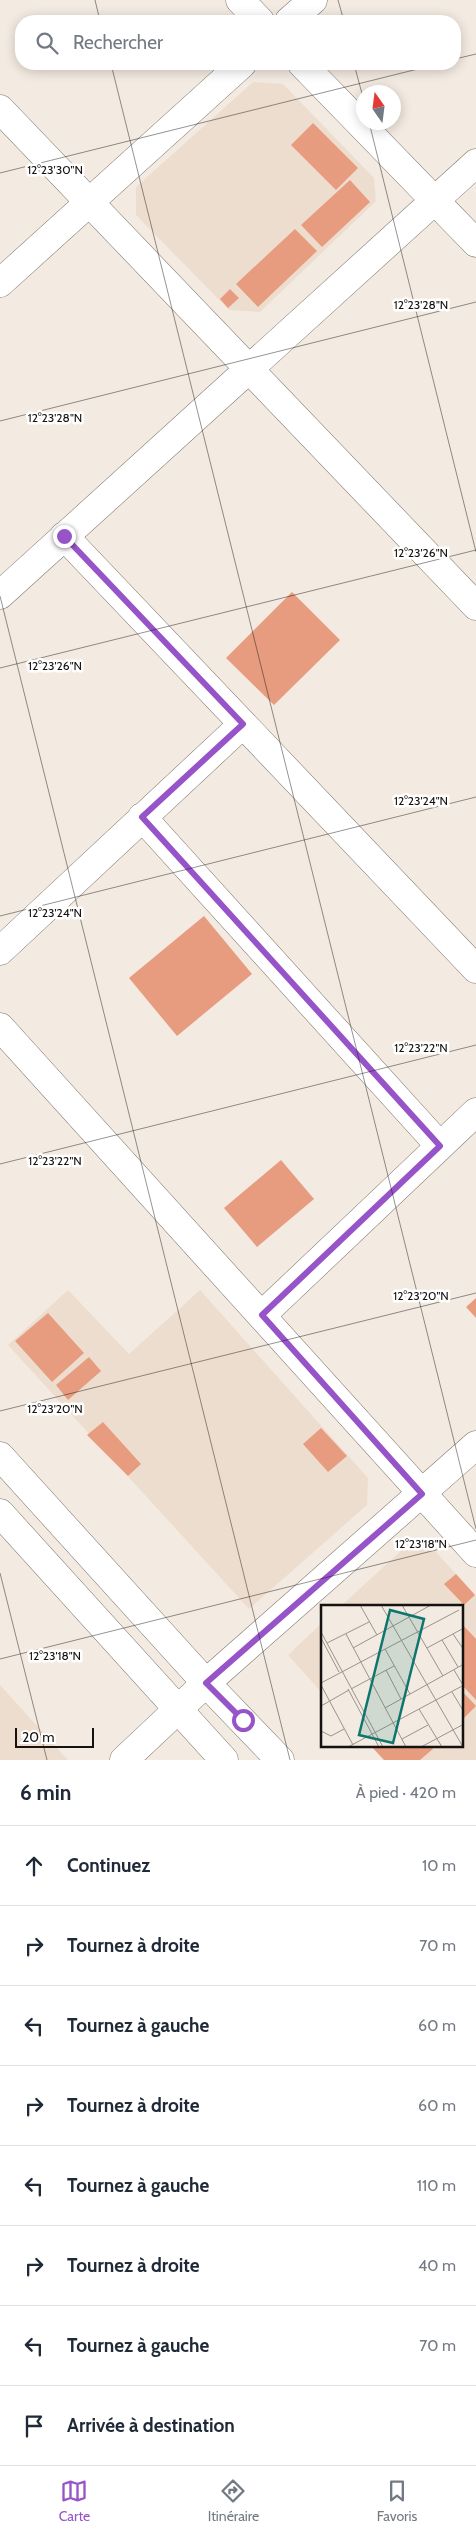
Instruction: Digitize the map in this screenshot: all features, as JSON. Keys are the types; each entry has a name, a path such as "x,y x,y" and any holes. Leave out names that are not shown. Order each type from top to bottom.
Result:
{"street":[{"path":"240,0 254,15"},
{"path":"296,15 313,0"},
{"path":"0,283 235,70"},
{"path":"308,70 476,243"},
{"path":"0,109 476,606"},
{"path":"0,595 476,163"},
{"path":"64,536 476,969"},
{"path":"0,950 243,724"},
{"path":"142,817 440,1146"},
{"path":"0,1028 476,1553"},
{"path":"262,1315 476,1112"},
{"path":"124,1760 206,1683 476,1445"},
{"path":"0,1456 206,1683 280,1760"},
{"path":"0,1513 165,1696 180,1709 224,1760"}],"shaded area":[{"path":"253,82 283,84 374,178 376,201 260,312 229,310 136,215 136,187"},
{"path":"68,1290 129,1354 200,1290 368,1478 367,1505 249,1609 8,1345"},
{"path":"405,1547 435,1551 476,1596 476,1760 384,1760 373,1748 464,1748 464,1605 342,1605"},
{"path":"321,1624 321,1692 288,1655"},
{"path":"0,1685 68,1760 0,1760"}],"building":[{"path":"313,123 358,168 336,190 291,145"},
{"path":"350,180 370,202 322,247 301,225"},
{"path":"295,229 317,251 258,307 236,284"},
{"path":"230,289 239,298 228,308 220,299"},
{"path":"292,592 340,640 274,705 226,658"},
{"path":"204,916 252,974 177,1036 129,978"},
{"path":"281,1160 314,1199 257,1247 224,1208"},
{"path":"476,1298 476,1318 466,1307"},
{"path":"48,1313 84,1353 52,1382 15,1341"},
{"path":"89,1357 101,1371 68,1400 56,1385"},
{"path":"103,1422 141,1464 128,1476 87,1435"},
{"path":"321,1428 347,1456 328,1472 303,1444"},
{"path":"456,1574 475,1595 464,1605 444,1584"},
{"path":"464,1626 476,1639 476,1700 464,1687"},
{"path":"464,1693 476,1706 464,1718"},
{"path":"373,1748 433,1749 420,1760 384,1760"}],"route":[{"path":"64,536 243,724 142,817 440,1146 262,1315 422,1494 206,1683 243,1720"}]}
